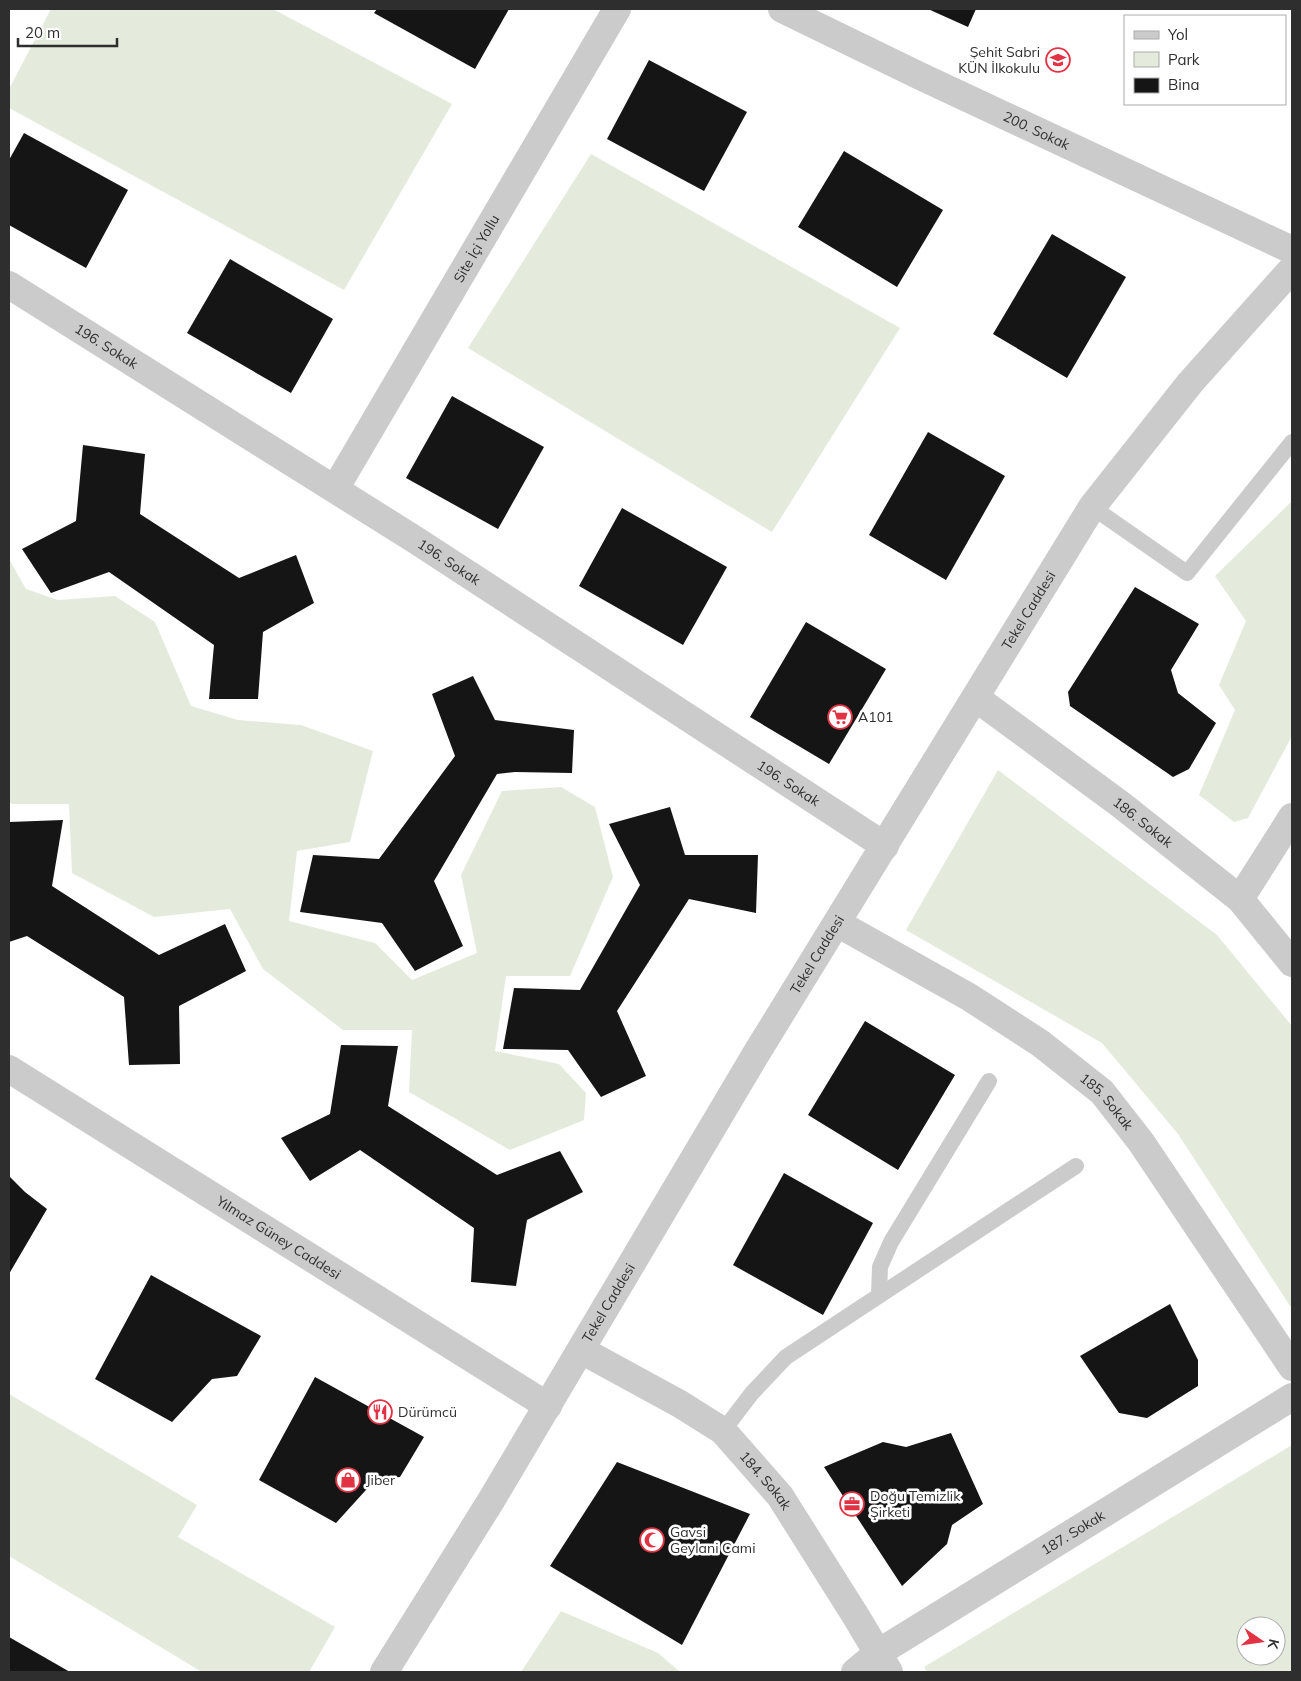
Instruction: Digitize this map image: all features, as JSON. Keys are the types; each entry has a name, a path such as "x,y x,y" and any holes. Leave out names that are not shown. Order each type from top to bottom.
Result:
{"street":[{"name":"Site İçi Yollu","path":"335,489 617,9"},
{"name":"200. Sokak","path":"782,9 920,76 1292,250"},
{"name":"Tekel Caddesi","path":"384,1672 548,1406 756,1054 1092,507 1190,383 1292,269"},
{"name":"196. Sokak","path":"9,285 335,489 885,846"},
{"name":"186. Sokak","path":"976,698 1120,804 1240,899 1292,963"},
{"path":"1240,899 1292,817"},
{"name":"185. Sokak","path":"837,923 969,997 1032,1038 1102,1092 1141,1142 1292,1367"},
{"name":"Yılmaz Güney Caddesi","path":"9,1070 548,1406"},
{"name":"184. Sokak","path":"581,1350 680,1404 723,1431 780,1496 883,1663"},
{"name":"187. Sokak","path":"855,1672 883,1663 1292,1397"}],"lane":[{"path":"1092,507 1187,573 1292,442"},
{"path":"879,1295 880,1267 890,1242 988,1081"},
{"path":"723,1431 752,1394 786,1357 1076,1166"}],"green space":[{"path":"51,9 273,9 452,104 344,290 9,108 9,89"},
{"path":"591,154 900,328 772,532 468,348"},
{"path":"1292,501 1292,736 1248,818 1234,822 1199,795 1235,710 1219,685 1246,621 1215,576"},
{"path":"9,559 26,589 58,600 115,596 155,622 191,706 238,720 301,725 373,751 350,842 297,851 289,921 375,943 412,980 477,953 461,875 502,791 561,787 595,807 613,877 570,976 506,976 495,1051 559,1064 586,1093 584,1120 510,1150 409,1092 412,1030 343,1030 263,969 230,909 154,917 72,873 69,804 12,804 9,802"},
{"path":"998,770 1217,935 1292,1026 1292,1309 1178,1134 1102,1043 906,930"},
{"path":"9,1394 197,1505 178,1537 335,1627 309,1672 202,1672 9,1556"},
{"path":"1292,1445 1292,1672 927,1672 924,1667"},
{"path":"561,1611 658,1653 680,1672 521,1672"}],"building":[{"path":"377,9 509,9 475,69 374,13"},
{"path":"928,9 976,9 968,27"},
{"path":"649,60 747,112 704,191 607,139"},
{"path":"24,133 128,190 86,268 9,225 9,160"},
{"path":"844,151 943,210 897,287 798,227"},
{"path":"1052,234 1126,277 1067,378 993,334"},
{"path":"230,259 333,319 291,393 187,333"},
{"path":"452,396 544,447 498,529 406,478"},
{"path":"928,432 1005,476 946,580 869,535"},
{"path":"83,445 145,454 140,514 239,578 296,555 314,603 263,632 258,699 209,699 214,645 109,572 51,593 22,549 76,521"},
{"path":"622,508 727,567 683,645 579,586"},
{"path":"1135,587 1199,624 1171,670 1178,693 1216,723 1189,769 1173,777 1070,706 1068,692"},
{"path":"806,622 886,669 829,764 750,717"},
{"path":"473,676 495,720 574,730 572,773 515,772 497,774 434,881 463,946 415,971 382,923 300,912 313,855 379,859 455,756 432,694"},
{"path":"670,807 685,855 758,855 756,913 689,899 617,1011 646,1076 601,1097 568,1050 503,1049 514,988 580,990 640,885 609,824"},
{"path":"63,820 52,886 159,955 225,924 246,971 179,1006 180,1064 129,1065 124,997 27,936 9,942 9,822"},
{"path":"865,1021 955,1075 898,1170 808,1115"},
{"path":"341,1045 398,1046 388,1106 497,1175 560,1151 583,1192 527,1220 516,1286 471,1282 474,1228 360,1150 310,1181 281,1138 330,1114"},
{"path":"784,1173 873,1223 823,1315 733,1265"},
{"path":"9,1176 25,1192 47,1209 9,1274"},
{"path":"151,1275 261,1336 237,1376 212,1379 172,1422 95,1379"},
{"path":"1170,1304 1198,1360 1198,1386 1147,1418 1119,1413 1080,1356"},
{"path":"315,1377 424,1437 400,1477 375,1480 336,1523 259,1480"},
{"path":"951,1433 983,1504 952,1525 947,1544 902,1586 824,1467 883,1442 906,1447"},
{"name":"Gavsi Geylani Cami","path":"617,1462 750,1514 682,1645 550,1566"},
{"path":"9,1637 70,1672 9,1672"}],"place":[{"name":"Şehit Sabri KÜN İlkokulu","path":"1058,60"},
{"name":"A101","path":"840,717"},
{"name":"Dürümcü","path":"380,1412"},
{"name":"Jiber","path":"348,1480"},
{"name":"Doğu Temizlik Şirketi","path":"852,1504"},
{"name":"Gavsi Geylani Cami","path":"652,1540"}]}
